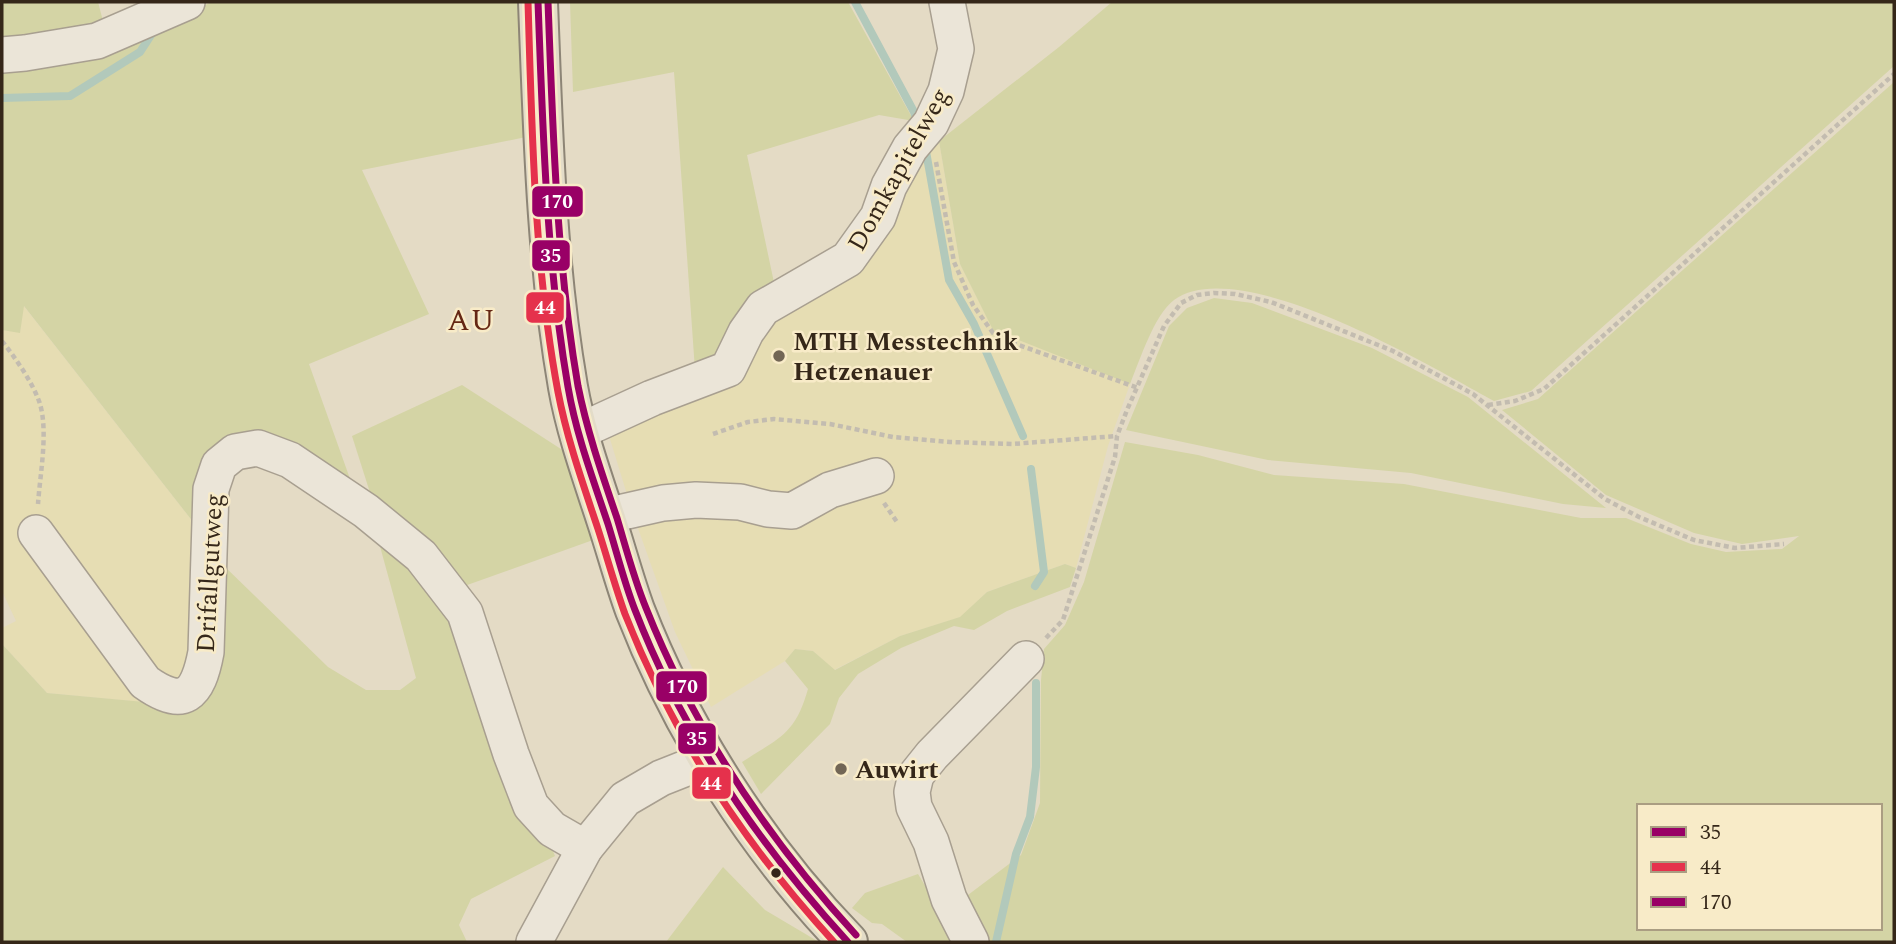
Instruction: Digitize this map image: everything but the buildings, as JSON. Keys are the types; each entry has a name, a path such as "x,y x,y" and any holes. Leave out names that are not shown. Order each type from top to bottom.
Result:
{"main road":[{"path":"538,2 550,243 561,339 578,432 635,609 663,673 709,760 779,863 848,942"}],"street":[{"path":"2,55 24,54 97,41 187,2"},
{"name":"Domkapitelweg","path":"578,432 652,398 728,369 746,332 763,308 848,258 877,217 889,186 910,148 931,123 946,91 956,49 947,2"},
{"name":"Drifallgutweg","path":"36,533 145,682 162,695 179,697 191,690 201,676 206,652 211,489 219,465 235,452 258,449 290,460 366,511 421,556 465,613 531,806 552,829 586,848"},
{"path":"605,516 663,503 696,500 740,502 768,509 792,511 830,490 876,476"},
{"path":"971,942 949,898 931,842 914,807 912,792 916,775 932,755 1026,659"},
{"path":"534,942 586,848 625,799 661,778 709,760"}],"path":[{"path":"1487,405 1515,401 1544,389 1894,74"},
{"path":"931,123 954,262 973,305 993,333 1016,344 1138,388"},
{"path":"1026,659 1063,620 1115,457 1117,436 1164,326 1181,303 1197,295 1235,294 1271,302 1393,351 1473,394 1605,499 1639,517 1694,540 1735,548 1784,544"},
{"path":"2,341 17,361 39,402 43,427 36,533"},
{"path":"713,435 748,422 774,419 830,424 893,437 950,442 1012,444 1117,436"}],"shaded area":[{"path":"939,141 960,264 993,329 1130,384 1108,446 1076,568 1065,564 987,592 961,617 900,636 834,670 813,651 795,649 785,661 711,707 675,632 634,517 610,439 613,430 753,331 861,265 921,151"},
{"path":"23,305 201,532 201,657 162,704 47,693 2,644 2,628 16,621 2,591 2,330 20,332"}],"green space":[{"path":"2,2 98,2 103,21 181,15 212,2 519,2 531,136 362,170 429,314 309,364 354,490 238,440 201,532 24,306 20,333 2,330"},
{"path":"570,2 848,2 914,121 879,115 747,155 776,292 748,308 712,359 695,370 674,72 573,92"},
{"path":"1112,2 1894,2 1894,66 1531,391 1494,401 1383,341 1335,320 1287,302 1243,291 1204,289 1174,300 1167,307 1148,339 1130,384 993,330 960,264 939,141"},
{"path":"1894,82 1894,942 986,942 964,898 1021,855 1040,803 1041,680 1044,649 1065,625 1084,582 1125,442 1198,455 1274,475 1404,484 1581,518 1626,518 1691,544 1726,552 1782,549 1799,536 1742,544 1694,533 1606,495 1502,410 1538,399"},
{"path":"1214,298 1252,303 1372,348 1468,397 1606,508 1563,504 1411,473 1268,460 1126,430 1169,326 1187,308"},
{"path":"462,385 564,451 593,540 456,589 373,502 352,436"},
{"path":"375,528 456,615 555,856 471,899 459,925 467,942 2,942 2,644 47,693 177,705 221,563 328,667 366,690 400,690 416,678"},
{"path":"1065,564 1076,568 1070,587 1007,611 974,630 954,626 901,648 858,674 839,698 830,724 761,794 742,762 784,734 803,704 808,689 785,661 795,649 813,651 835,670 900,636 960,617 987,592"},
{"path":"723,867 765,910 819,942 666,942"},
{"path":"918,874 959,942 907,942 882,924 872,923 852,908 865,893"}],"waterway":[{"path":"855,2 918,124"},
{"path":"2,98 70,96 140,52 155,29"},
{"path":"925,146 949,280 974,324 1023,436"},
{"path":"1031,469 1044,572 1035,586"},
{"path":"996,942 1016,854 1030,817 1036,767 1036,683"}],"transit line":[{"name":"44","path":"528,2 539,247 550,344 566,427 618,593 644,659 714,788 771,867 834,942"},
{"name":"35","path":"538,2 547,195 555,291 568,387 585,456 627,589 654,656 676,700 726,786 783,866 848,942"},
{"name":"170","path":"548,2 557,194 565,290 578,386 595,452 634,575 665,653 687,697 736,781 793,860 856,935"}],"place":[{"name":"MTH Messtechnik Hetzenauer","path":"779,356"},
{"name":"Auwirt","path":"841,769"}],"district":[{"name":"AU","path":"472,320"}]}
